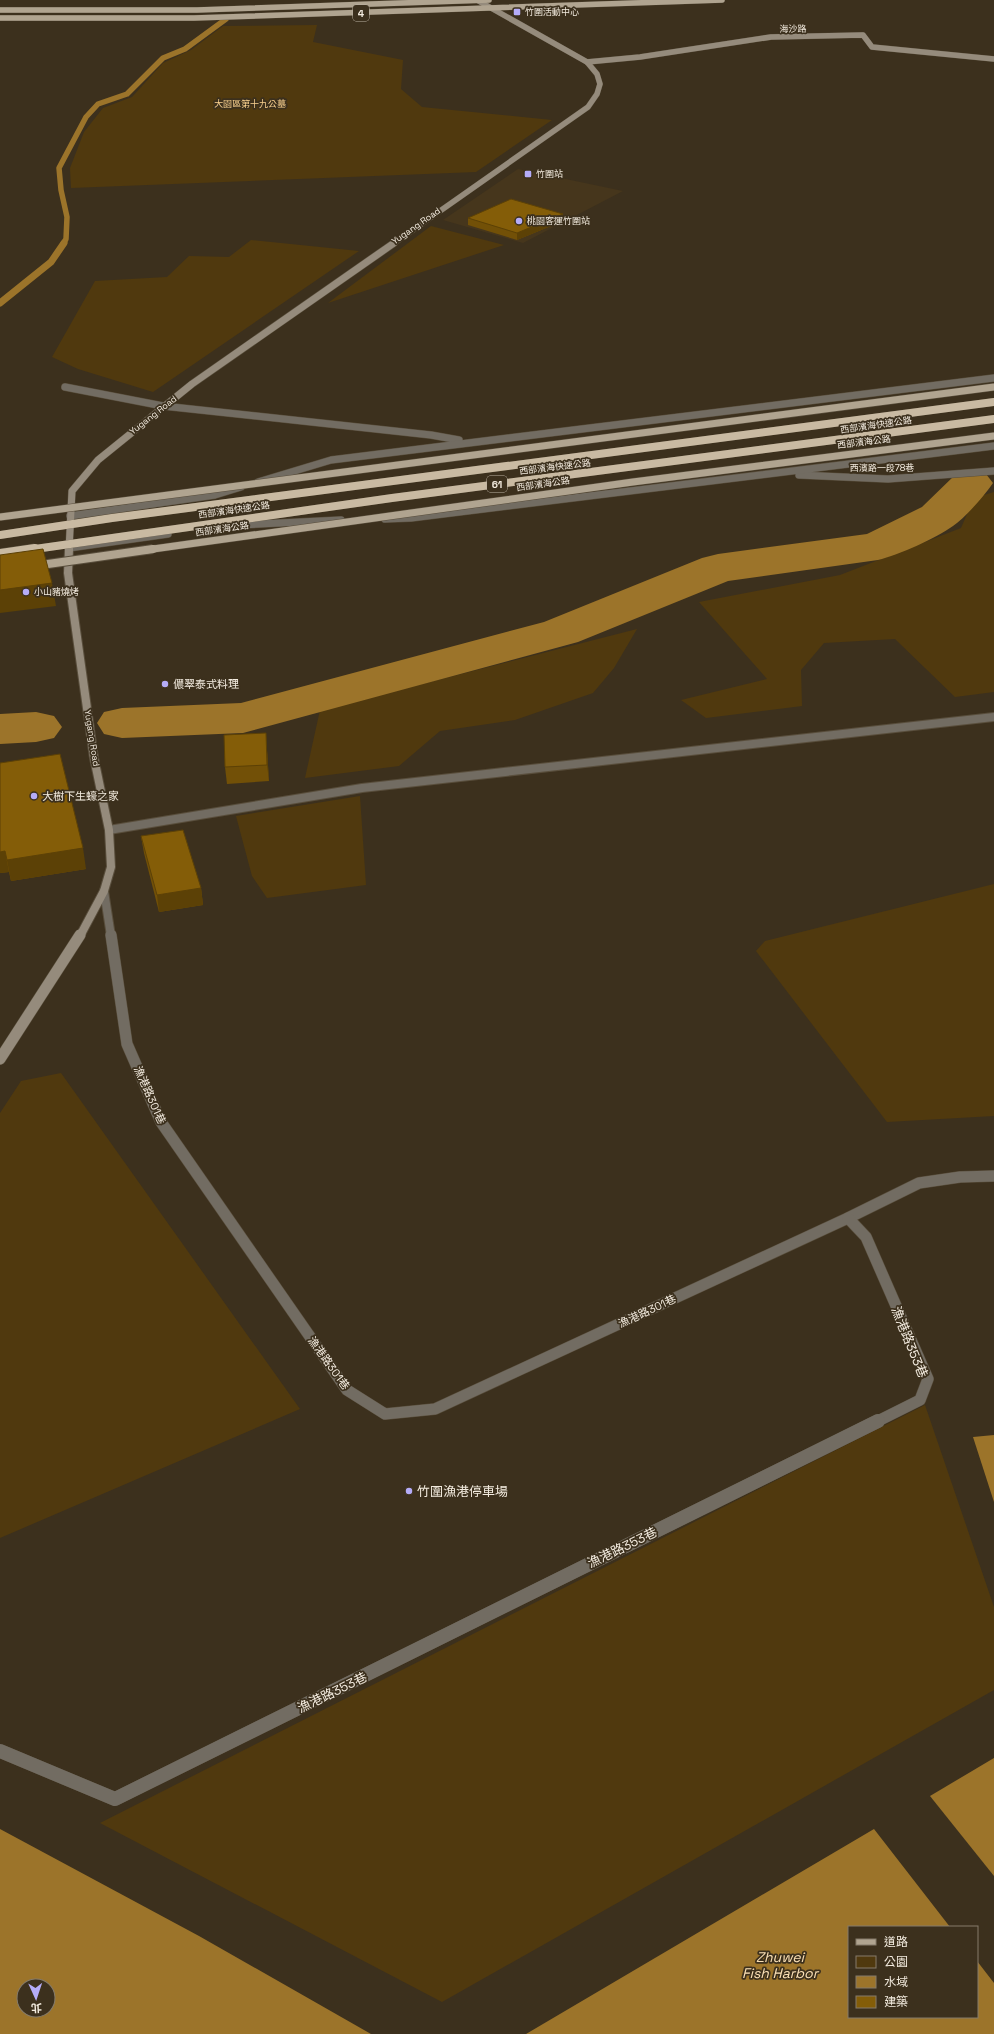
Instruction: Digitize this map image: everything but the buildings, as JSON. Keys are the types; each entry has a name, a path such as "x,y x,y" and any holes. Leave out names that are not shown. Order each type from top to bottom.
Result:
{"highway":[{"name":"西部濱海快速公路","path":"0,535 112,518 994,402"},
{"name":"西部濱海快速公路","path":"0,554 392,498 994,419"}],"main road":[{"name":"4","path":"0,10 197,10 490,0"},
{"name":"4","path":"0,18 194,18 722,0"},
{"path":"0,517 994,387"},
{"name":"西部濱海公路","path":"24,567 292,528 773,463 994,436"}],"street":[{"name":"Yugang Road","path":"0,1059 76,943 104,891 111,867 108,830 94,758 68,573 72,491 98,460 163,406 395,240 588,107 601,88 600,78 587,62 478,0"},
{"name":"海沙路","path":"587,62 771,37 862,35 872,47 994,59"},
{"path":"70,516 215,495 331,460 994,378"},
{"path":"65,387 163,406 431,434 468,442"},
{"path":"69,548 233,525 410,518 994,446"},
{"name":"西濱路一段78巷","path":"769,474 888,479 994,471"},
{"path":"108,830 362,788 994,717"},
{"name":"漁港路301巷","path":"104,891 127,1044 161,1122 347,1390 385,1414 435,1409 848,1218"},
{"path":"848,1218 919,1183 960,1177 994,1176"},
{"name":"漁港路353巷","path":"0,1751 115,1799 556,1579 920,1400 928,1378 866,1237 848,1218"}],"shaded area":[{"path":"518,169 623,191 523,243 443,220"}],"green space":[{"name":"大園區第十九公墓","path":"317,25 313,42 403,60 401,89 422,107 552,120 476,172 71,188 70,168 84,132 103,108 132,97 163,63 191,50 223,26"},
{"path":"431,226 504,245 328,303"},
{"path":"251,240 359,251 153,392 78,369 52,357 95,281 167,277 189,256 229,257"},
{"path":"994,492 994,692 955,697 895,639 824,643 801,670 802,706 706,718 681,700 767,679 699,602 840,575 961,528 974,498"},
{"path":"637,629 614,668 593,693 515,720 440,731 399,766 305,778 320,710"},
{"path":"360,796 366,885 267,898 252,876 236,816"},
{"path":"994,884 994,1116 887,1122 756,951 765,941"},
{"path":"61,1073 300,1409 0,1538 0,1113 21,1081"},
{"path":"925,1405 994,1607 994,1690 442,2002 100,1823"}],"water":[{"path":"994,1435 994,1502 973,1437"},
{"path":"994,1758 994,1876 930,1796"},
{"path":"0,1829 199,1936 371,2034 0,2034"},
{"name":"Zhuwei Fish Harbor","path":"874,1829 949,1926 848,1926 848,2018 978,2018 978,1962 994,1983 994,2034 526,2034"}],"waterway":[{"path":"63,244 66,239 67,217 61,190 59,168 86,117 98,104 127,94 163,58 185,49 226,19"},
{"path":"0,303 51,262 64,243"},
{"path":"122,723 243,718 561,632 718,568 878,546 938,516 971,483"},
{"path":"0,729 36,727"}],"place":[{"name":"竹圍活動中心","path":"517,12"},
{"name":"竹圍站","path":"528,174"},
{"name":"桃園客運竹圍站","path":"519,221"},
{"name":"小山豬燒烤","path":"26,592"},
{"name":"儂翠泰式料理","path":"165,684"},
{"name":"大樹下生蠔之家","path":"34,796"},
{"name":"竹圍漁港停車場","path":"409,1491"}]}
